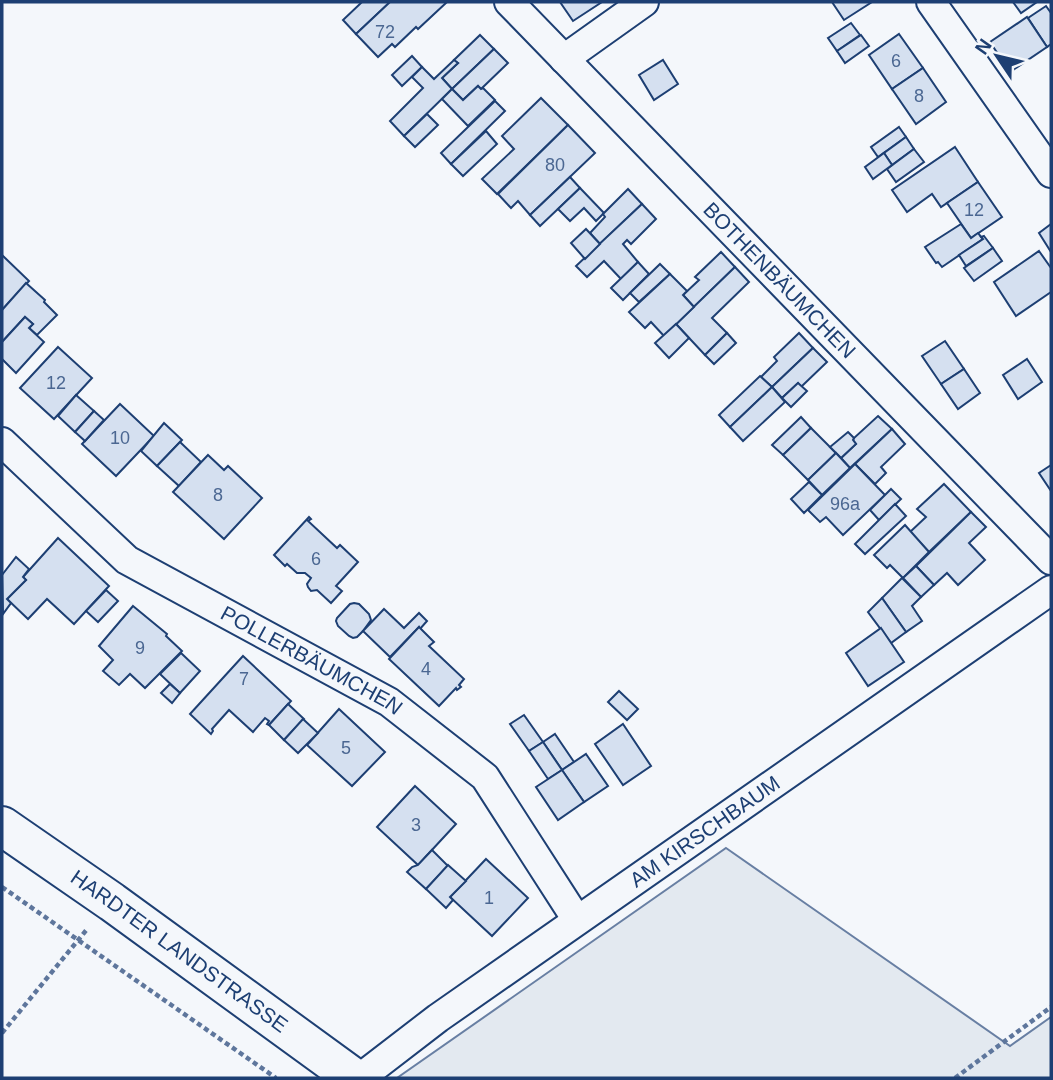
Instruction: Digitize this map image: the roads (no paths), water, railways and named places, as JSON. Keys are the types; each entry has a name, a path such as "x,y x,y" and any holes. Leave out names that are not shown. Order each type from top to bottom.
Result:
{"main road":[{"name":"HARDTER LANDSTRASSE","path":"2,827 112,902 354,1078"}],"street":[{"name":"BOTHENBÄUMCHEN","path":"509,2 1051,560"},
{"path":"564,59 644,2"},
{"path":"931,2 1051,173"},
{"name":"POLLERBÄUMCHEN","path":"2,442 127,560 389,702 485,778 576,920"},
{"name":"AM KIRSCHBAUM","path":"360,1078 438,1018 576,920 1051,590"}]}
